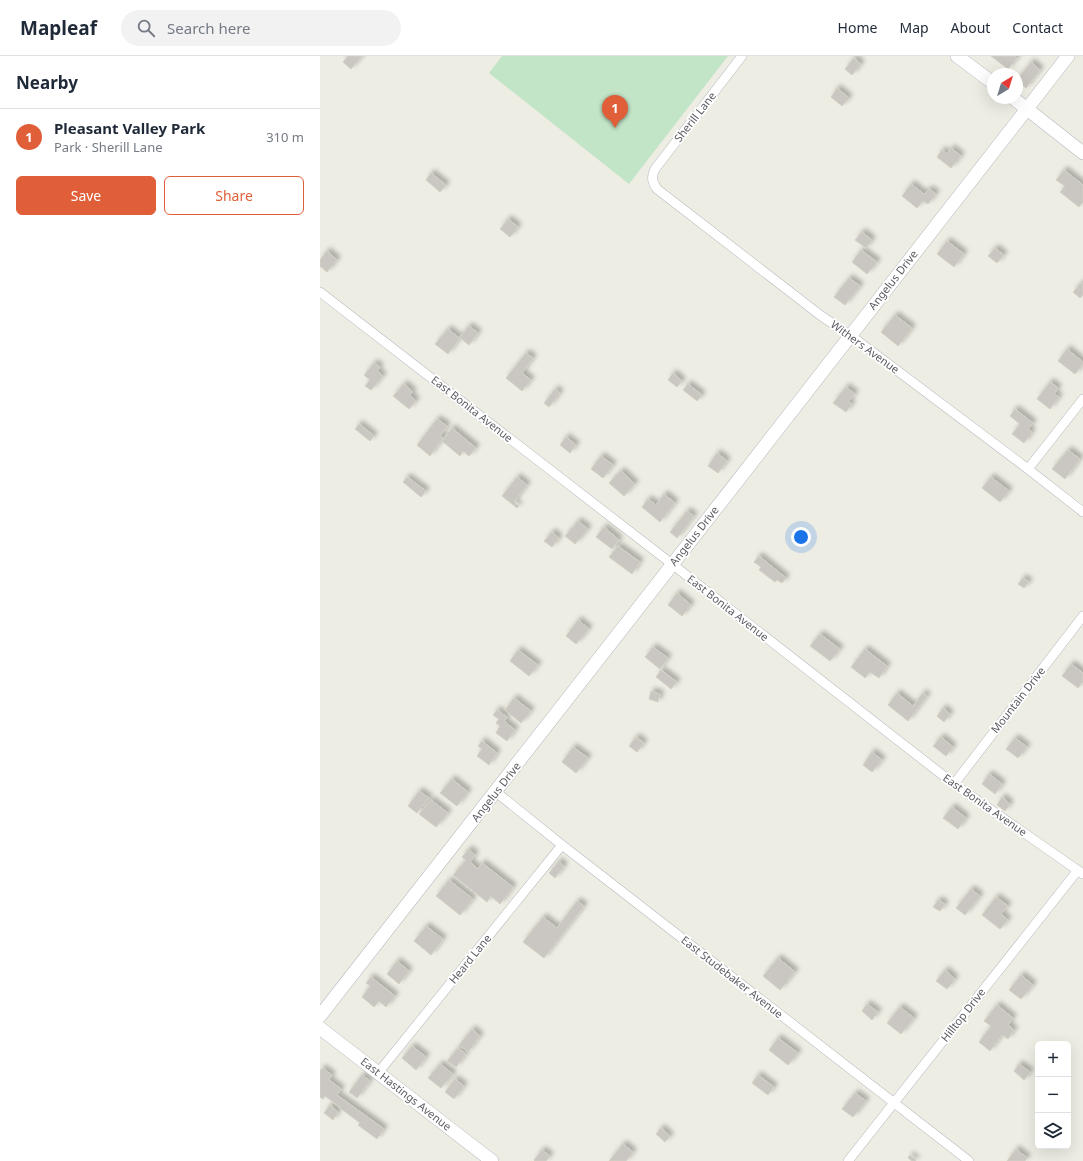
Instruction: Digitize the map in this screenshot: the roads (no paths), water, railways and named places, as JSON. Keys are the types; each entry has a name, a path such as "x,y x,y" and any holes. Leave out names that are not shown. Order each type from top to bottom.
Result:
{"street":[{"name":"Sherill Lane","path":"652,179 655,169 742,56"},
{"path":"957,56 987,78"},
{"name":"Angelus Drive","path":"320,1016 1068,56"},
{"path":"1021,104 1083,153"},
{"name":"Withers Avenue","path":"652,179 657,189 820,315 850,335 1083,512"},
{"name":"East Bonita Avenue","path":"320,292 954,784 1080,872"},
{"path":"1028,469 1083,399"},
{"name":"Mountain Drive","path":"954,784 1083,616"},
{"name":"East Studebaker Avenue","path":"496,792 969,1161"},
{"name":"Heard Lane","path":"378,1073 562,845"},
{"name":"Hilltop Drive","path":"848,1161 1080,872"},
{"name":"East Hastings Avenue","path":"320,1028 492,1161"}],"place":[{"name":"Pleasant Valley Park","path":"615,128"}]}
